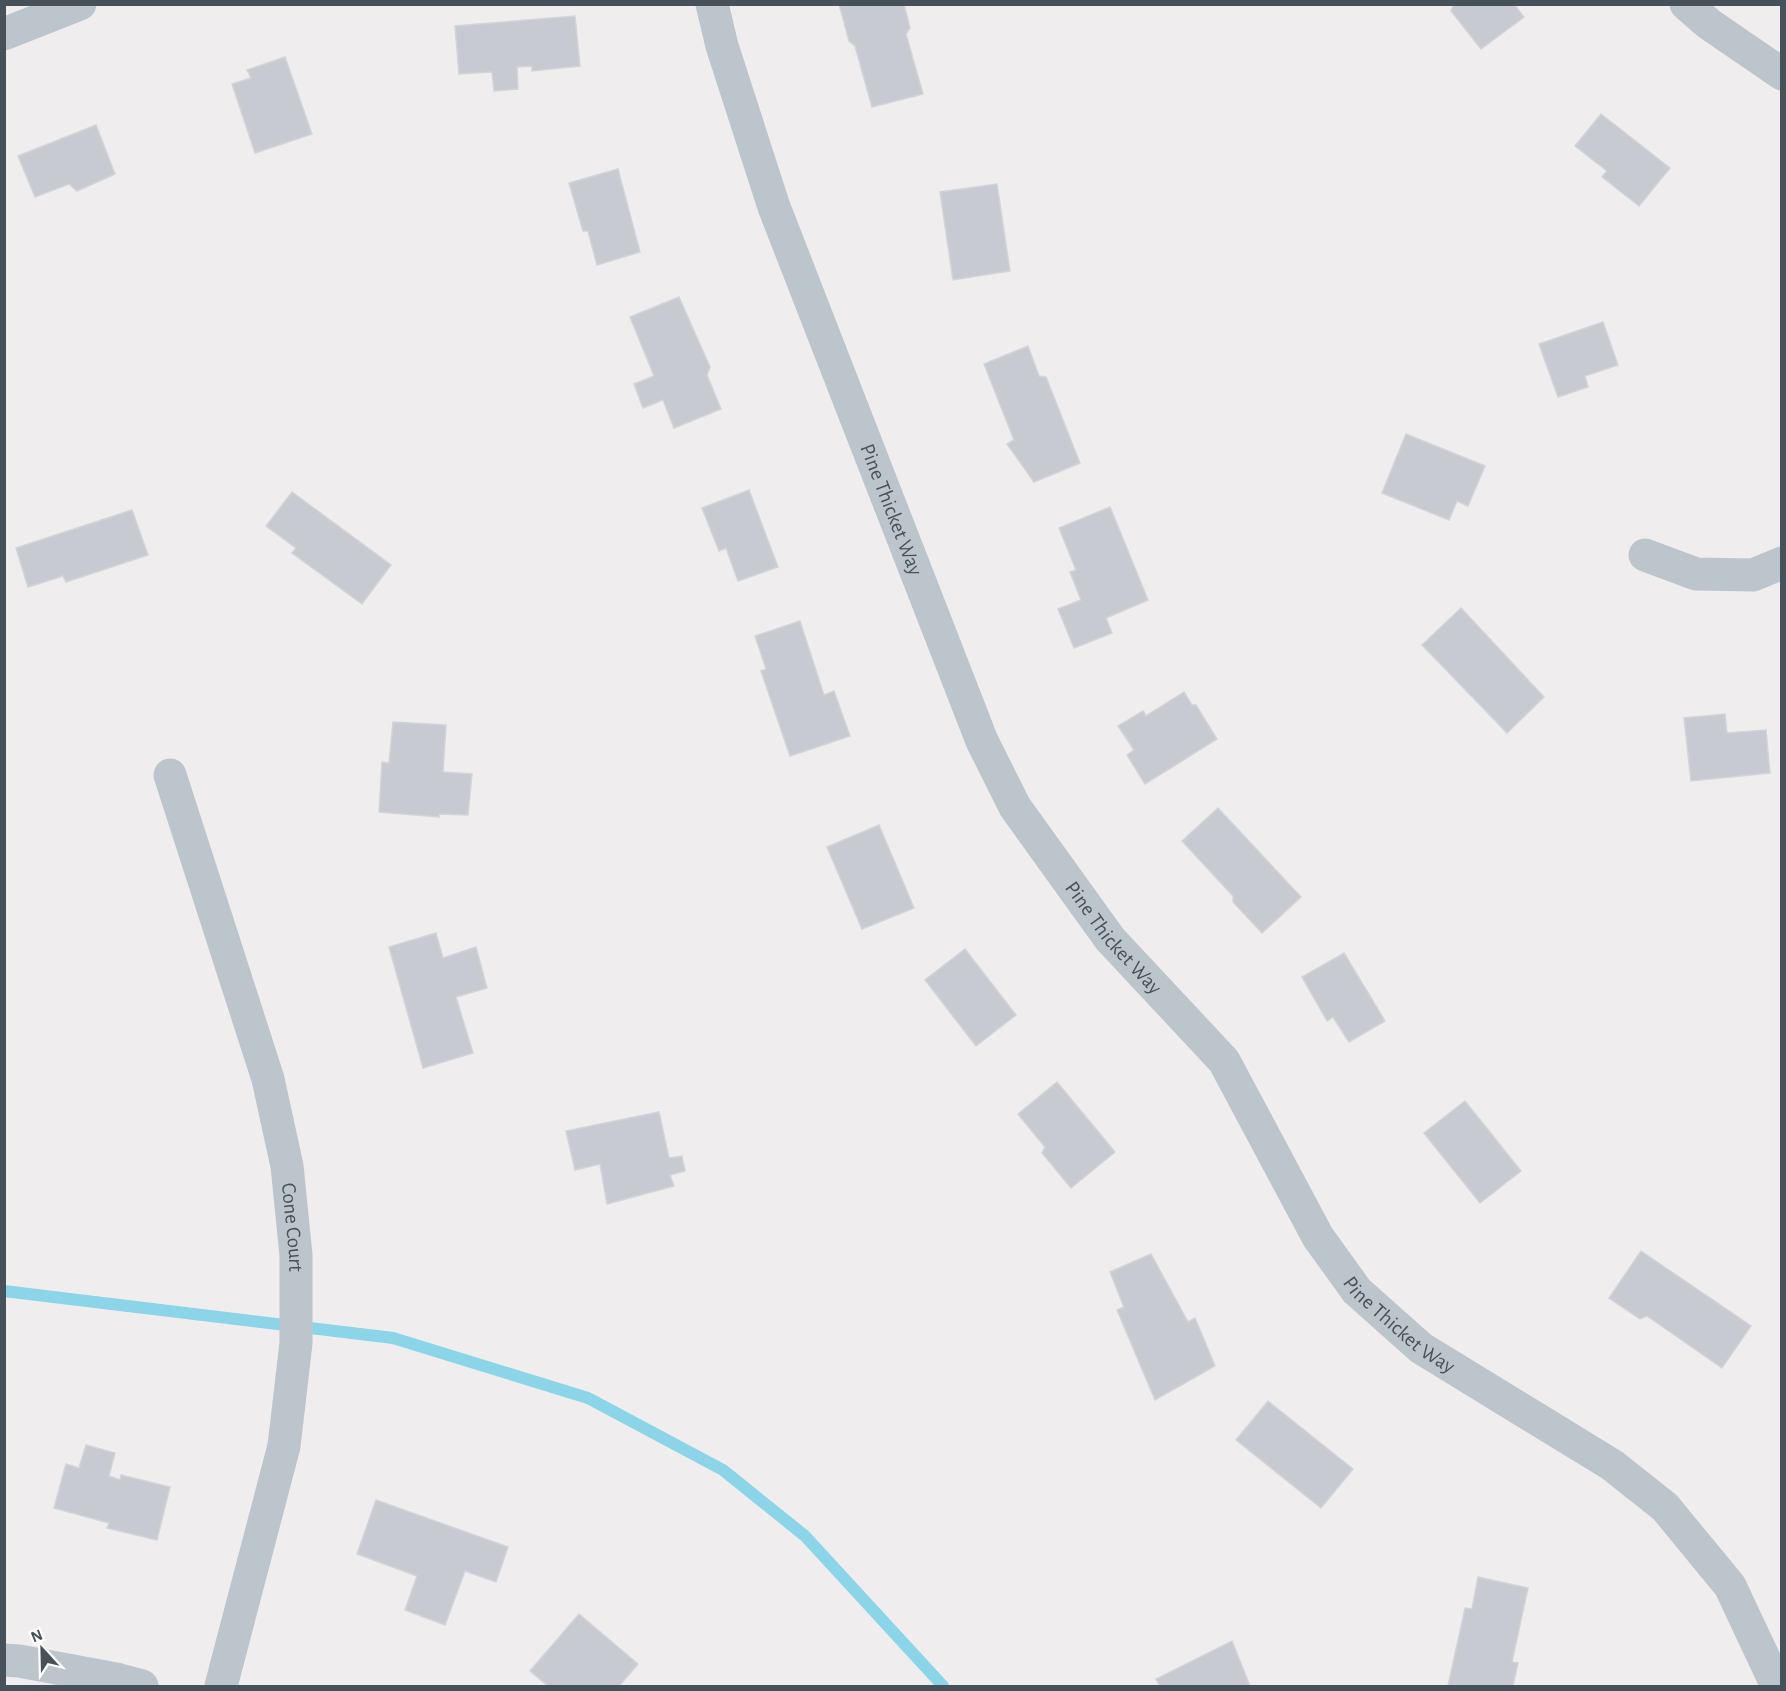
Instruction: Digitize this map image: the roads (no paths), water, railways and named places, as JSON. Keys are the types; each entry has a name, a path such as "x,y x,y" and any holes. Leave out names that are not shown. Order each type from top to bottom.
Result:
{"street":[{"path":"4,34 80,4"},
{"name":"Pine Thicket Way","path":"712,4 722,46 774,207 982,741 1015,807 1110,939 1224,1061 1318,1237 1357,1291 1420,1348 1612,1465 1665,1507 1730,1586 1777,1686"},
{"path":"1686,4 1709,24 1782,74"},
{"path":"1645,555 1696,574 1753,575 1782,563"},
{"name":"Cone Court","path":"171,776 268,1079 287,1166 296,1255 296,1343 284,1446 221,1686"},
{"path":"4,1660 116,1679 142,1686"}],"waterway":[{"path":"4,1291 393,1338 588,1398 723,1470 805,1536 943,1686"}]}
